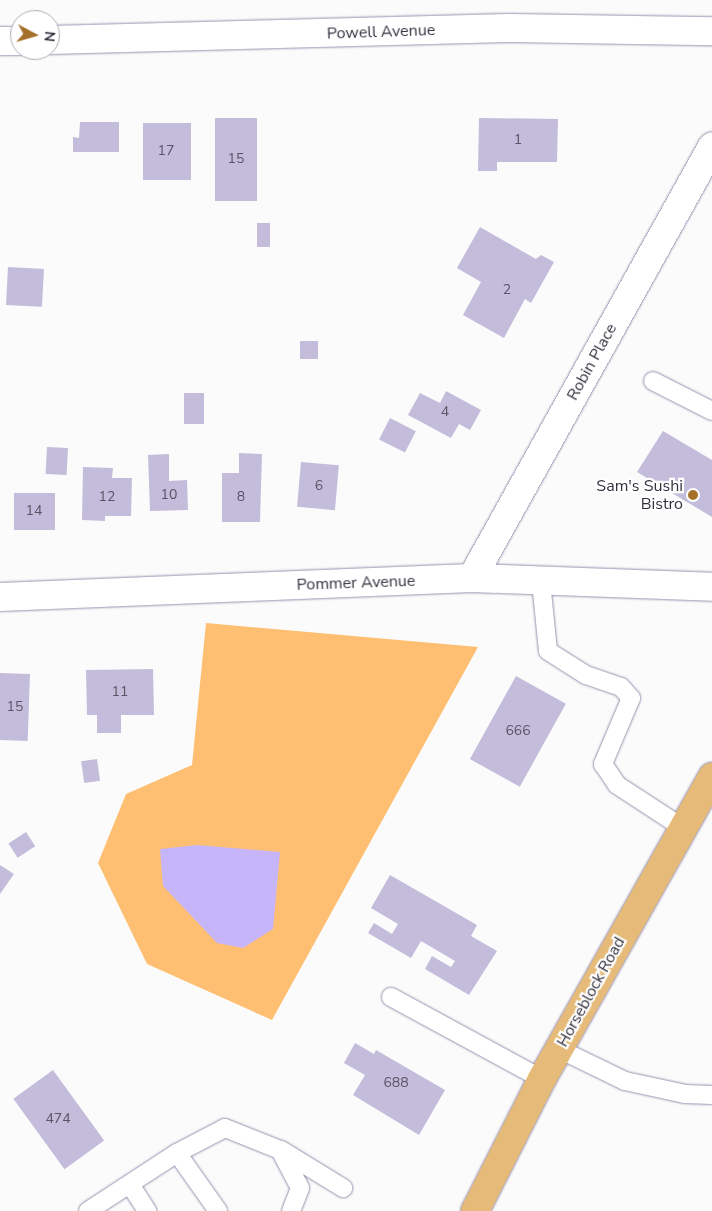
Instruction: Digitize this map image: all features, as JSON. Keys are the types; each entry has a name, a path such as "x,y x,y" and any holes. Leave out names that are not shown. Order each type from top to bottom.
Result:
{"main road":[{"name":"Horseblock Road","path":"475,1211 542,1079 712,777"}],"street":[{"name":"Powell Avenue","path":"60,40 510,28 712,31"},
{"name":"Robin Place","path":"472,578 712,146"},
{"name":"Pommer Avenue","path":"0,597 472,578 712,587"}],"lane":[{"path":"653,381 712,411"},
{"path":"541,582 548,651 586,675 621,687 631,698 603,764 617,785 683,828"},
{"path":"391,997 542,1079"},
{"path":"559,1049 625,1081 685,1094 712,1095"},
{"path":"88,1211 130,1186 177,1153 225,1128 280,1150 343,1188"},
{"path":"280,1150 300,1188 291,1211"},
{"path":"177,1153 218,1211"},
{"path":"130,1186 147,1211"}],"shaded area":[{"path":"206,623 478,647 272,1020 147,964 98,863 126,794 192,765"},
{"path":"197,845 280,852 273,929 243,948 217,943 163,886 160,849"}],"building":[{"path":"215,118 257,118 257,201 215,201"},
{"path":"479,118 558,119 557,162 497,162 497,171 478,171"},
{"path":"80,122 119,122 119,152 73,152 73,137 79,138"},
{"path":"143,123 191,123 191,180 143,180"},
{"path":"257,223 270,223 270,247 257,247"},
{"path":"480,227 536,259 541,255 554,262 531,303 525,299 504,338 463,315 481,282 457,268"},
{"path":"8,267 44,269 42,307 6,305"},
{"path":"300,341 318,341 318,359 300,359"},
{"path":"446,391 481,410 470,430 459,424 451,438 408,415 420,393 440,403"},
{"path":"184,393 204,393 204,424 184,424"},
{"path":"390,418 416,431 405,453 379,439"},
{"name":"Sam's Sushi Bistro","path":"663,431 712,460 712,517 637,472"},
{"path":"47,447 68,448 67,475 46,474"},
{"path":"239,453 262,454 260,522 222,522 222,473 239,473"},
{"path":"169,454 169,481 187,480 188,510 150,511 148,455"},
{"path":"301,462 339,465 335,510 297,507"},
{"path":"83,467 113,468 112,478 132,478 131,516 105,516 105,521 82,520"},
{"path":"14,493 55,493 55,530 14,530"},
{"path":"153,669 154,715 121,715 121,733 97,733 97,715 87,715 86,670"},
{"path":"0,673 30,674 28,741 0,740"},
{"path":"516,676 566,704 520,787 470,759"},
{"path":"97,759 100,781 84,783 81,761"},
{"path":"26,832 35,846 18,858 8,843"},
{"path":"0,865 14,874 0,894"},
{"path":"390,875 477,925 471,936 497,951 469,995 425,969 432,956 451,967 455,961 421,941 411,958 368,933 374,923 392,934 398,924 371,908"},
{"path":"355,1043 374,1054 376,1050 445,1090 419,1135 353,1095 365,1075 344,1063"},
{"path":"53,1070 104,1140 64,1169 13,1099"}],"place":[{"name":"Sam's Sushi Bistro","path":"693,495"}]}
